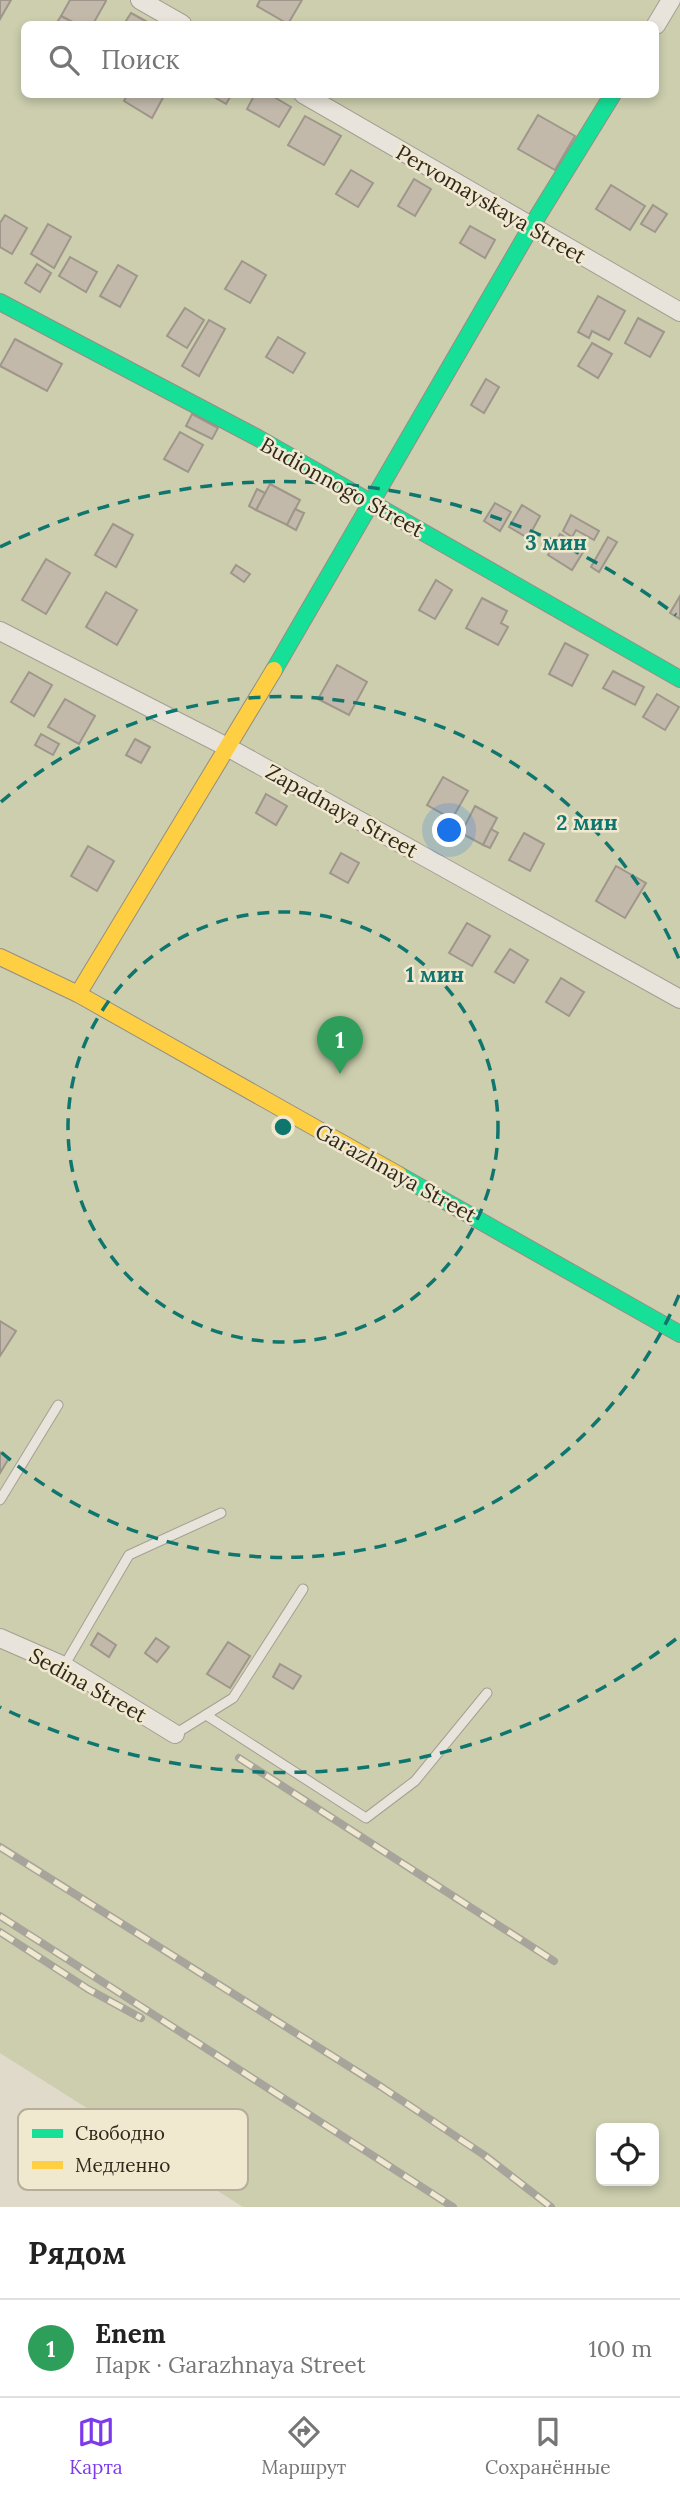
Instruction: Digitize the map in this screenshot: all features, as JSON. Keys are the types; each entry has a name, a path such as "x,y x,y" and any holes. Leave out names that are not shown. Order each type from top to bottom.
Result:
{"street":[{"path":"140,0 177,21"},
{"path":"658,21 671,0"},
{"name":"Pervomayskaya Street","path":"310,98 680,312"},
{"path":"78,994 229,748 531,227 610,98"},
{"name":"Budionnogo Street","path":"0,302 105,355 371,502 680,679"},
{"name":"Zapadnaya Street","path":"0,631 229,748 680,999"},
{"name":"Garazhnaya Street","path":"0,957 78,994 680,1334"},
{"name":"Sedina Street","path":"0,1638 64,1666 175,1734"}],"lane":[{"path":"0,1500 58,1405"},
{"path":"64,1666 129,1555 221,1513"},
{"path":"175,1734 233,1698 303,1589"},
{"path":"206,1716 366,1818 415,1781 487,1693"}],"green space":[{"path":"0,0 680,0 680,2207 243,2207 216,2190 248,2190 248,2109 88,2109 0,2053"}],"building":[{"path":"0,0 11,0 0,19"},
{"path":"70,0 106,1 95,21 70,21 61,16"},
{"path":"260,0 302,0 290,21 283,21 257,6"},
{"path":"131,13 146,21 126,21"},
{"path":"61,16 70,21 58,21"},
{"path":"126,98 163,98 152,118 124,101"},
{"path":"216,98 230,98 226,104"},
{"path":"253,98 276,98 291,107 279,127 247,109"},
{"path":"538,115 575,136 555,170 518,149"},
{"path":"305,116 341,136 324,165 288,145"},
{"path":"351,170 373,183 358,207 336,194"},
{"path":"414,179 431,189 415,216 398,206"},
{"path":"611,185 645,206 630,230 596,209"},
{"path":"653,205 667,214 655,232 641,224"},
{"path":"5,215 27,228 12,254 0,247 0,223"},
{"path":"48,224 71,237 54,268 31,254"},
{"path":"470,226 495,240 485,258 460,243"},
{"path":"70,257 97,272 86,292 59,276"},
{"path":"242,261 266,275 250,303 225,289"},
{"path":"37,264 51,273 40,292 25,283"},
{"path":"118,265 137,276 120,307 100,296"},
{"path":"598,296 625,311 609,340 592,331 589,338 578,332"},
{"path":"185,308 204,320 187,348 167,336"},
{"path":"638,318 664,332 650,357 625,343"},
{"path":"209,320 225,329 199,376 182,366"},
{"path":"278,337 305,353 293,373 266,357"},
{"path":"15,339 62,364 47,391 0,366"},
{"path":"592,343 612,354 598,378 578,366"},
{"path":"486,379 499,387 484,413 471,405"},
{"path":"192,414 218,428 212,439 186,426"},
{"path":"180,432 203,445 188,472 164,459"},
{"path":"270,484 300,500 287,525 256,510"},
{"path":"257,489 265,493 256,510 249,506"},
{"path":"495,503 511,512 500,531 484,521"},
{"path":"522,505 540,516 528,538 509,527"},
{"path":"295,509 304,513 296,530 287,525"},
{"path":"571,515 599,531 594,540 576,530 572,537 563,531"},
{"path":"113,524 133,535 116,567 95,555"},
{"path":"560,534 585,549 572,570 548,555"},
{"path":"608,537 617,542 599,572 591,567"},
{"path":"46,559 70,573 46,614 22,600"},
{"path":"236,565 250,574 244,582 231,573"},
{"path":"436,580 452,590 435,619 419,610"},
{"path":"106,592 137,610 117,645 86,627"},
{"path":"680,596 680,619 670,613"},
{"path":"482,598 507,611 501,623 508,627 498,645 466,628"},
{"path":"565,643 588,655 572,686 549,674"},
{"path":"337,665 367,682 349,715 318,699"},
{"path":"613,671 644,687 635,705 603,688"},
{"path":"29,672 52,685 34,716 11,702"},
{"path":"657,694 679,707 665,730 643,717"},
{"path":"65,699 95,716 79,744 48,727"},
{"path":"41,734 59,744 53,755 35,745"},
{"path":"135,739 150,747 141,763 126,755"},
{"path":"443,777 468,791 452,819 427,805"},
{"path":"266,794 287,806 276,825 256,813"},
{"path":"475,806 497,818 483,845 461,833"},
{"path":"491,829 498,833 490,848 483,845"},
{"path":"524,833 544,844 530,871 509,860"},
{"path":"88,846 114,861 97,891 71,876"},
{"path":"341,853 359,863 348,883 330,873"},
{"path":"616,866 646,883 625,918 596,901"},
{"path":"467,923 490,936 472,966 449,953"},
{"path":"510,949 528,960 514,983 495,972"},
{"path":"561,978 584,992 569,1016 546,1002"},
{"path":"0,1321 16,1331 0,1356"},
{"path":"0,1452 9,1458 0,1473"},
{"path":"98,1633 116,1645 109,1657 91,1645"},
{"path":"156,1638 169,1647 157,1662 145,1653"},
{"path":"228,1642 250,1656 230,1688 207,1674"},
{"path":"280,1664 301,1676 293,1689 273,1677"}],"railway":[{"path":"239,1758 554,1961"},
{"path":"0,1847 380,2086 484,2155 551,2207"},
{"path":"0,1916 453,2207"},
{"path":"0,1932 88,1989 141,2018"}],"traffic: fast":[{"path":"274,670 531,227 611,98"},
{"path":"0,302 258,438 680,679"},
{"path":"399,1175 680,1334"}],"traffic: slow":[{"path":"78,994 274,670"},
{"path":"0,957 78,994 399,1175"}],"place":[{"name":"Enem","path":"340,1074"}]}
